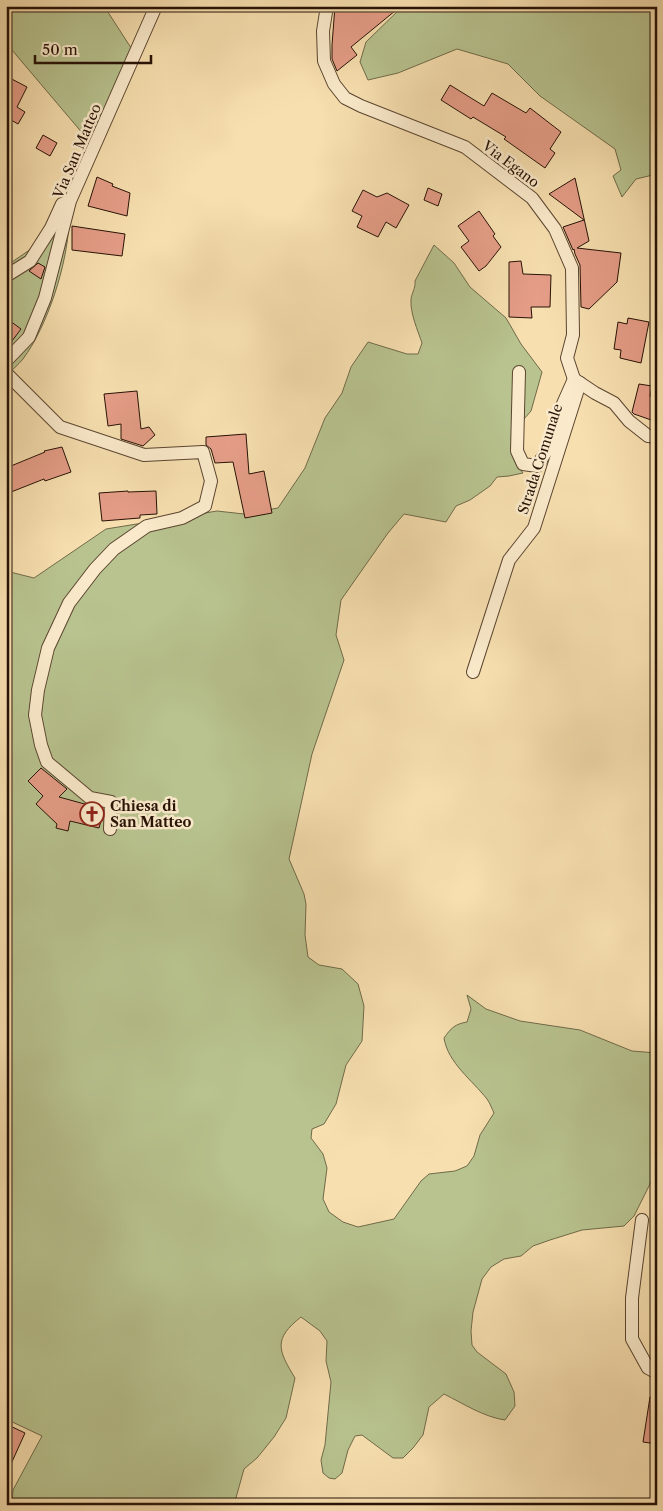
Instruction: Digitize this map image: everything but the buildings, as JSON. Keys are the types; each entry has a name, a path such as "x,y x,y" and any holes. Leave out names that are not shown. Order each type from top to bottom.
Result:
{"street":[{"name":"Via San Matteo","path":"6,361 28,337 45,298 70,201 156,6"},
{"name":"Via Egano","path":"327,6 323,31 324,61 334,84 345,98 465,148 532,198 555,229 572,268 573,335 567,358 577,381"},
{"path":"6,276 30,261 51,228 62,204 70,201"},
{"path":"519,372 517,451 523,464 537,466 551,444 562,406 577,381 614,403 629,421 648,436 657,437"},
{"path":"6,373 60,426 144,455 203,452 211,482 205,506 182,518 147,526 114,549 95,569 69,603 48,648 38,690 35,715 41,745 47,762 80,791 90,798 110,802 110,829"},
{"name":"Strada Comunale","path":"473,672 509,560 534,528 577,381"},
{"path":"642,1220 632,1298 632,1340 648,1368 657,1373"}],"green space":[{"path":"6,6 104,6 135,54 95,148 6,43"},
{"path":"403,6 649,6 653,10 658,32 657,62 653,65 655,88 657,91 657,174 636,179 622,197 613,176 621,170 615,149 540,96 508,64 457,49 398,73 368,80 360,62 366,42"},
{"path":"69,223 60,276 48,312 23,359 6,376 6,253 12,262"},
{"path":"434,245 454,263 470,287 506,318 521,344 542,372 531,411 515,429 518,466 523,473 497,477 490,486 470,500 456,506 446,522 404,514 388,533 341,600 336,635 344,660 312,754 289,859 304,894 306,904 305,935 308,957 319,965 342,969 358,984 364,1006 362,1041 346,1065 336,1104 324,1124 312,1129 311,1138 323,1154 327,1168 323,1199 329,1212 343,1222 358,1227 394,1219 421,1181 429,1174 455,1171 467,1166 474,1156 480,1135 494,1113 487,1099 461,1071 446,1047 444,1038 449,1032 459,1024 467,1022 471,1009 467,995 486,1009 520,1021 580,1030 632,1051 657,1053 657,1175 653,1178 634,1216 624,1226 582,1230 533,1246 521,1256 504,1259 491,1267 482,1279 473,1312 472,1345 477,1352 506,1374 514,1392 515,1406 505,1420 482,1413 444,1394 429,1407 423,1435 403,1458 393,1458 362,1435 355,1436 348,1450 342,1473 335,1479 329,1478 323,1473 321,1460 325,1445 331,1382 326,1361 327,1341 320,1331 301,1317 286,1332 281,1345 285,1360 295,1378 286,1418 257,1458 244,1469 234,1505 12,1505 13,1490 42,1436 6,1419 6,571 34,578 106,529 217,511 244,514 278,508 305,468 325,418 342,393 351,367 368,342 407,354 418,354 422,343 413,316 411,298 415,281"}],"place":[{"name":"Chiesa di San Matteo","path":"92,814"}]}
